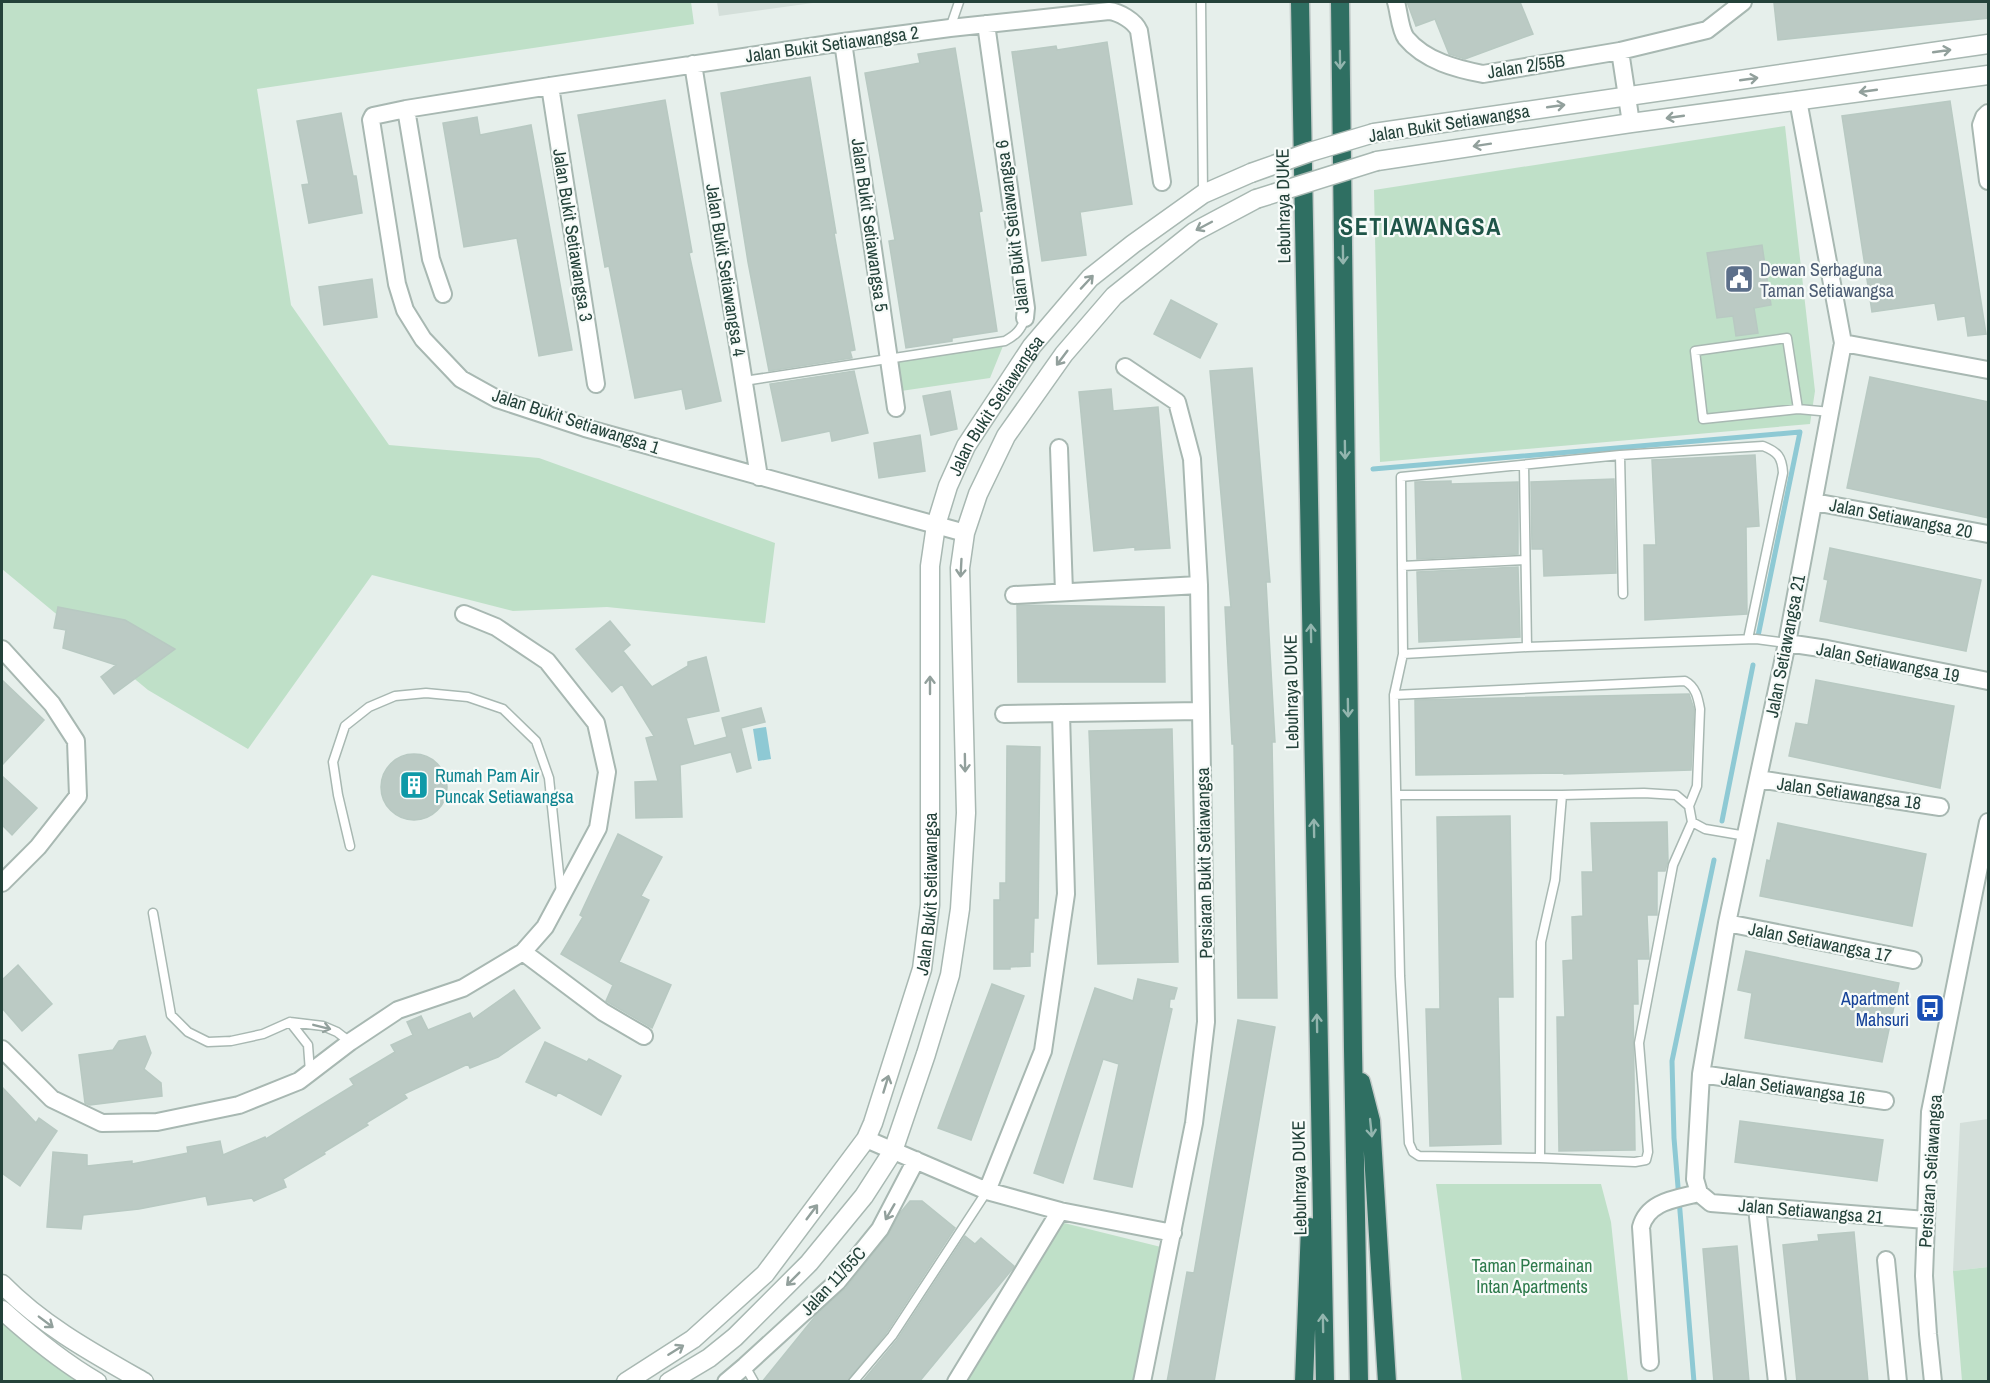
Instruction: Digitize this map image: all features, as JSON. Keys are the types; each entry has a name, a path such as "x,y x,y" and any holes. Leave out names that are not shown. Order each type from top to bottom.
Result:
{"highway":[{"name":"Lebuhraya DUKE","path":"1300,2 1325,1382"},
{"path":"1340,2 1359,1382"},
{"path":"1353,1050 1371,1121 1384,1344 1389,1382"},
{"path":"1304,1382 1318,1056"}],"street":[{"name":"Jalan 2/55B","path":"1396,2 1405,37 1430,58 1483,74 1620,51 1707,30 1743,2"},
{"name":"Jalan Bukit Setiawangsa 2","path":"371,120 376,114 693,64 950,28 1109,11 1116,12 1137,26 1162,182"},
{"name":"Jalan Bukit Setiawangsa 6","path":"986,24 1024,296 1025,318"},
{"name":"Jalan Bukit Setiawangsa 5","path":"843,42 896,408"},
{"name":"Jalan Bukit Setiawangsa","path":"626,1382 693,1340 765,1274 866,1139 873,1123 922,969 930,905 930,566 936,525 948,486 966,446 1032,346 1090,278 1203,194 1251,173 1374,133 1989,44"},
{"path":"1620,51 1631,123"},
{"name":"Jalan Bukit Setiawangsa 4","path":"693,64 759,477"},
{"name":"Jalan Bukit Setiawangsa","path":"669,1382 709,1358 735,1337 809,1263 864,1196 893,1150 950,975 960,909 966,813 960,568 965,532 978,494 1006,436 1064,354 1114,296 1194,232 1256,199 1377,161 1631,123 1989,75"},
{"name":"Jalan Bukit Setiawangsa 3","path":"550,86 596,384"},
{"name":"Jalan Setiawangsa 21","path":"1798,100 1843,343 1814,502 1779,641 1758,780 1739,835 1727,923 1701,1074 1695,1179 1692,1195 1711,1203 1926,1221"},
{"path":"406,109 431,259 443,294"},
{"path":"1989,113 1984,117 1981,125 1989,181"},
{"name":"Jalan Bukit Setiawangsa 1","path":"371,120 397,284 405,310 423,339 461,379 497,399 585,428 965,532"},
{"path":"1843,343 1989,370"},
{"name":"Persiaran Bukit Setiawangsa","path":"1125,367 1177,402 1192,459 1199,585 1206,1022 1194,1123 1142,1382"},
{"path":"1059,448 1064,592"},
{"name":"Jalan Setiawangsa 20","path":"1814,502 1988,534"},
{"path":"1014,595 1199,585"},
{"path":"2,1049 52,1099 102,1123 157,1122 238,1106 299,1082 350,1042 398,1010 463,988 523,952 545,927 598,828 607,772 596,723 547,661 496,627 464,614"},
{"name":"Jalan Setiawangsa 19","path":"1779,641 1989,681"},
{"path":"2,649 52,704 76,741 78,796 38,847 2,883"},
{"path":"1004,714 1201,711"},
{"path":"987,1191 1043,1051 1066,894 1061,713"},
{"name":"Jalan Setiawangsa 18","path":"1758,780 1940,807"},
{"name":"Persiaran Setiawangsa","path":"1933,1382 1924,1276 1930,1112 1989,822"},
{"name":"Jalan Setiawangsa 17","path":"1727,923 1913,960"},
{"path":"523,952 603,1012 644,1036"},
{"name":"Jalan Setiawangsa 16","path":"1701,1074 1885,1101"},
{"path":"866,1139 987,1191 1060,1211 1173,1233"},
{"name":"Jalan 11/55C","path":"729,1381 838,1281 880,1229 916,1160"},
{"path":"1650,1362 1641,1227 1644,1216 1651,1209 1692,1195"},
{"path":"1757,1208 1777,1382"},
{"path":"956,1382 1060,1211"},
{"path":"1886,1260 1898,1382"},
{"path":"2,1284 44,1322 81,1347 144,1382"},
{"path":"2,1310 43,1346 97,1382"}],"lane":[{"path":"950,28 959,2"},
{"path":"1201,2 1203,194"},
{"name":"Jalan Bukit Setiawangsa 6","path":"744,381 1005,341 1015,335 1025,318"},
{"path":"1798,410 1787,338 1695,351 1703,419 1798,410 1831,412"},
{"path":"1394,695 1685,681 1691,684 1698,697 1700,709 1697,786 1689,806 1692,822 1673,865 1639,1043 1648,1152 1646,1160 1635,1162 1419,1156 1413,1152 1408,1143 1400,976 1394,695 1403,654 1401,477 1620,455 1763,447 1774,451 1780,455 1783,473 1752,639"},
{"path":"1620,455 1623,594"},
{"path":"1524,465 1527,647"},
{"path":"1402,566 1525,560"},
{"path":"1403,654 1752,639 1779,641"},
{"path":"350,846 333,762 345,726 369,706 395,696 426,693 468,697 502,709 536,741 549,778 561,897"},
{"path":"1397,795 1644,793 1676,795 1689,806"},
{"path":"1540,1158 1541,942 1555,880 1562,795"},
{"path":"1692,822 1706,829 1739,835"},
{"path":"153,913 171,1015 188,1032 208,1042 231,1041 263,1034 290,1022 323,1026 337,1032 350,1042"},
{"path":"290,1022 309,1045 310,1073"},
{"path":"853,1382 892,1336 987,1191"},
{"path":"745,1366 754,1382"}],"shaded area":[{"path":"717,2 820,2 719,16"},
{"path":"1988,1119 1988,1267 1953,1271 1960,1123"}],"green space":[{"path":"2,2 691,2 694,24 257,89 291,305 389,445 539,458 775,543 765,623 607,607 513,611 372,575 248,749 148,690 2,569"},
{"path":"1785,126 1815,391 1810,424 1380,462 1374,190"},
{"path":"1005,341 990,378 894,392 889,358"},
{"name":"Taman Permainan Intan Apartments","path":"1436,1184 1601,1184 1611,1222 1628,1381 1462,1381"},
{"path":"1064,1223 1161,1247 1133,1381 967,1382"},
{"path":"1988,1267 1988,1381 1962,1381 1953,1271"},
{"path":"2,1320 33,1349 90,1381 2,1381"}],"water":[{"path":"766,727 771,759 758,761 753,729"}],"building":[{"path":"1407,2 1520,2 1533,34 1465,59 1449,54 1435,19 1416,26"},
{"path":"1989,2 1989,18 1778,40 1774,3"},
{"path":"1107,42 1132,204 1080,212 1086,255 1042,261 1012,52 1056,46 1057,50"},
{"path":"955,48 982,211 979,212 997,331 906,348 889,241 895,240 865,73 920,63 918,54"},
{"path":"810,77 855,350 850,351 852,358 769,371 748,262 721,93"},
{"path":"665,100 692,252 689,253 721,401 686,409 682,389 635,398 609,266 605,267 578,115"},
{"path":"1950,101 1986,334 1968,336 1965,316 1938,320 1935,303 1872,312 1842,116"},
{"path":"341,113 362,213 309,223 302,185 309,184 297,121"},
{"path":"477,117 480,135 531,125 572,350 539,356 517,238 464,247 443,123"},
{"name":"Dewan Serbaguna Taman Setiawangsa","path":"1762,245 1771,305 1754,308 1758,333 1736,336 1733,316 1717,318 1707,253"},
{"path":"372,279 377,317 324,325 319,287"},
{"path":"1171,300 1217,324 1200,358 1154,334"},
{"path":"1252,368 1270,582 1266,582 1275,742 1272,742 1277,998 1238,998 1234,744 1232,744 1225,607 1231,607 1210,371"},
{"path":"854,371 868,433 832,441 830,431 782,441 770,384"},
{"path":"1870,377 1989,402 1989,518 1847,488"},
{"path":"1111,389 1113,411 1158,407 1170,548 1135,550 1135,547 1094,551 1079,392"},
{"path":"950,391 957,429 931,435 923,396"},
{"path":"920,435 925,471 879,478 874,443"},
{"path":"1755,455 1759,526 1746,527 1747,614 1645,620 1644,545 1656,545 1652,460"},
{"path":"1614,479 1616,573 1544,576 1543,549 1532,549 1531,482"},
{"path":"1451,481 1451,484 1518,482 1518,554 1417,559 1415,482"},
{"path":"1830,548 1981,580 1966,651 1820,621 1828,580 1824,579"},
{"path":"1518,567 1520,637 1419,642 1417,572"},
{"path":"1017,605 1164,607 1165,682 1018,682"},
{"path":"58,607 125,620 175,649 114,694 101,677 116,665 63,648 66,630 54,628"},
{"path":"610,621 630,645 623,651 652,687 688,666 688,662 706,657 719,711 686,718 694,746 727,737 722,718 761,708 765,722 741,728 751,768 737,772 731,752 680,765 682,817 636,818 635,782 658,781 646,738 654,736 622,684 612,692 576,649"},
{"path":"2,680 44,720 2,765"},
{"path":"1816,680 1954,706 1940,788 1789,756 1796,723 1808,725"},
{"path":"1689,694 1694,709 1691,770 1416,775 1415,700"},
{"path":"1172,729 1178,962 1098,964 1089,731"},
{"path":"1007,746 1040,747 1038,918 1034,918 1033,952 1030,952 1030,966 994,969 994,900 1000,900 1000,883 1006,883"},
{"name":"Rumah Pam Air Puncak Setiawangsa","path":"414,754 427,757 437,764 444,774 447,787 444,800 437,810 427,817 414,820 401,817 391,810 384,800 381,787 384,774 391,764 401,757"},
{"path":"2,776 37,808 12,835 2,825"},
{"path":"1510,816 1513,997 1498,997 1501,1144 1430,1146 1426,1009 1440,1009 1437,817"},
{"path":"1667,822 1668,861 1665,871 1657,871 1657,915 1647,915 1649,959 1637,959 1638,1004 1633,1004 1635,1150 1559,1151 1557,1017 1565,1017 1563,961 1573,960 1572,917 1583,916 1582,872 1593,872 1591,823"},
{"path":"1778,823 1926,854 1912,926 1760,896 1767,860 1770,861"},
{"path":"618,834 662,857 641,896 649,900 619,962 671,985 652,1028 606,1001 613,985 561,954 583,917 580,915"},
{"path":"1746,951 1899,983 1882,1062 1745,1038 1752,993 1738,990"},
{"path":"18,965 52,1004 22,1031 2,1008 2,980"},
{"path":"1138,979 1177,988 1174,999 1170,999 1169,1008 1172,1009 1132,1187 1094,1179 1119,1064 1103,1059 1063,1183 1034,1173 1095,988 1133,1001"},
{"path":"992,984 1024,996 971,1140 938,1128"},
{"path":"514,990 540,1028 498,1057 470,1068 468,1064 404,1094 407,1098 366,1123 368,1125 324,1152 325,1154 283,1179 286,1187 254,1201 252,1198 208,1205 206,1196 139,1209 83,1215 81,1229 47,1227 53,1152 87,1155 87,1166 132,1161 132,1164 188,1153 187,1147 220,1141 223,1155 265,1137 266,1139 354,1085 350,1079 395,1052 391,1045 413,1035 407,1022 421,1016 428,1030 470,1013 473,1019"},
{"path":"1238,1020 1275,1027 1214,1382 1167,1382 1187,1272 1194,1273"},
{"path":"145,1036 151,1053 144,1069 161,1083 162,1096 90,1105 85,1103 79,1055 113,1050 119,1041"},
{"path":"545,1042 587,1062 589,1059 621,1076 601,1115 558,1092 556,1096 526,1082"},
{"path":"2,1087 36,1123 39,1118 57,1131 20,1186 2,1173"},
{"path":"1740,1121 1883,1140 1877,1181 1735,1162"},
{"path":"910,1201 922,1201 955,1228 887,1332 847,1382 762,1382 817,1314 846,1288 888,1235 900,1213"},
{"path":"1854,1232 1868,1382 1797,1382 1783,1245 1819,1241 1818,1235"},
{"path":"965,1236 975,1244 981,1238 1014,1267 919,1382 862,1382 897,1340"},
{"path":"1737,1246 1749,1382 1714,1382 1703,1249"}],"waterway":[{"path":"1373,469 1800,432 1757,641"},
{"path":"1722,821 1753,665"},
{"path":"1694,1382 1674,1138 1672,1061 1714,860"}],"place":[{"name":"Dewan Serbaguna Taman Setiawangsa","path":"1739,279"},
{"name":"Rumah Pam Air Puncak Setiawangsa","path":"414,785"},
{"name":"Apartment Mahsuri","path":"1930,1008"}],"district":[{"name":"SETIAWANGSA","path":"1421,226"}]}
